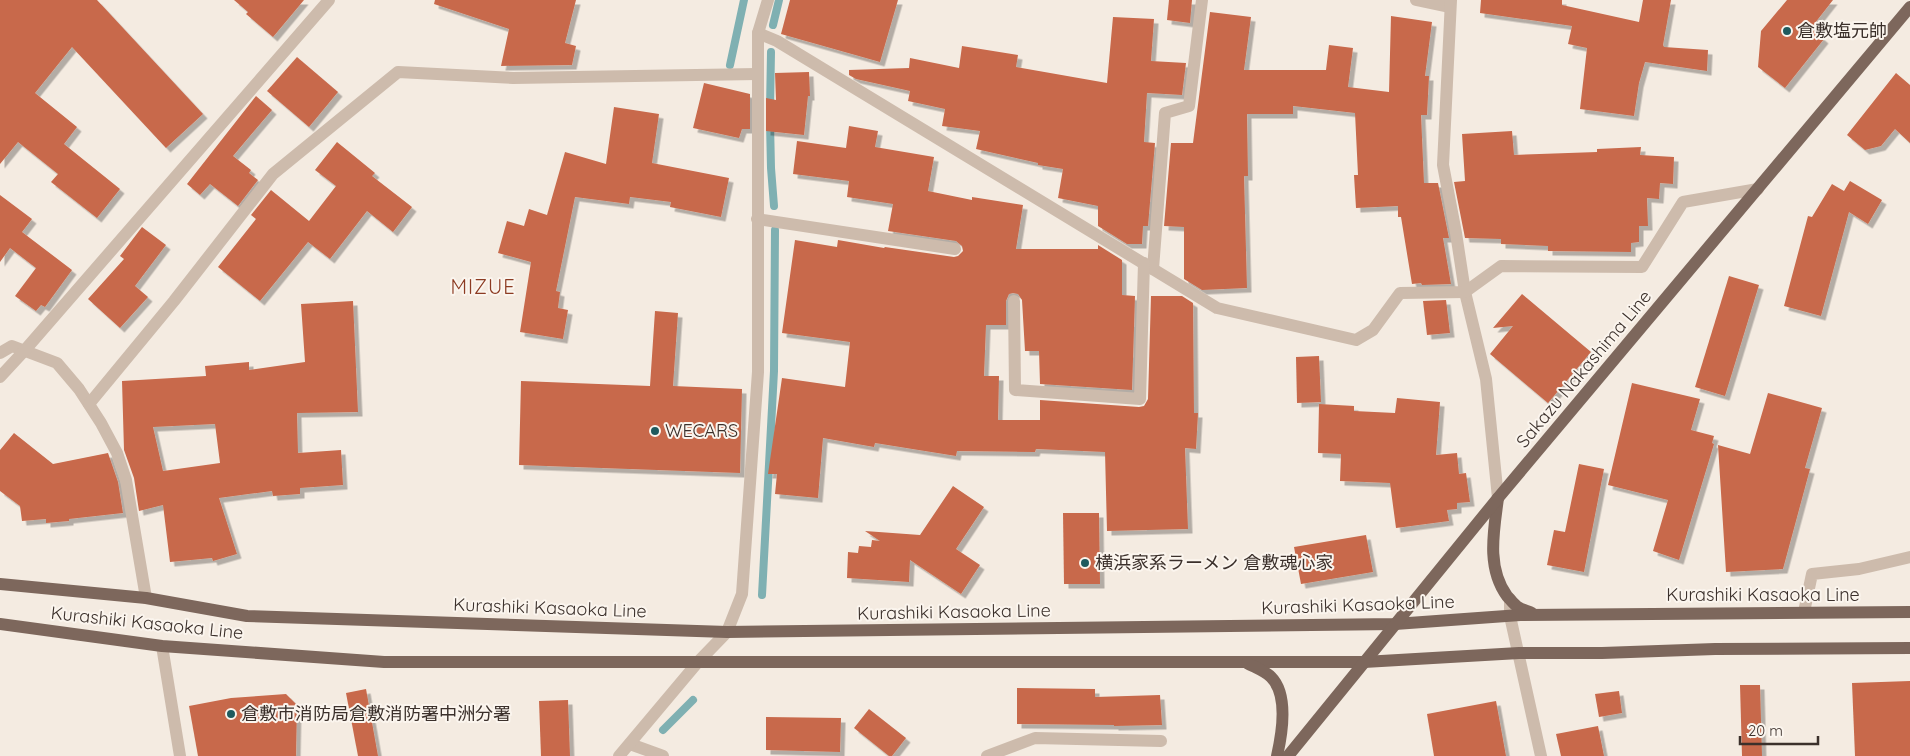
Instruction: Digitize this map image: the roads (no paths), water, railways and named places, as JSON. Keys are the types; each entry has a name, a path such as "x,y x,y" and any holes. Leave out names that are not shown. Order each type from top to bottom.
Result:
{"main road":[{"name":"Sakazu Nakashima Line","path":"1288,756 1498,498 1758,189 1906,21 1910,6"},
{"path":"1498,498 1493,537 1493,563 1502,589 1510,599 1517,607 1536,615"},
{"name":"Kurashiki Kasaoka Line","path":"0,584 146,598 246,616 727,632 1396,624 1536,615 1910,612"},
{"name":"Kurashiki Kasaoka Line","path":"0,624 162,646 384,662 1364,662 1519,653 1910,648"},
{"path":"1247,662 1271,678 1283,698 1277,756"}],"street":[{"path":"0,377 329,0"},
{"path":"619,756 698,662 727,632 742,594 758,372 758,33 768,0"},
{"path":"1014,301 1015,390 1140,399 1149,266 1165,113 1189,106 1202,0"},
{"path":"1416,0 1450,3 1443,165 1465,292 1486,379 1498,498"},
{"path":"758,33 777,41 1217,308 1356,340 1373,330 1400,293 1465,292 1502,266 1642,267 1683,202 1758,189"},
{"path":"89,404 174,301 273,174 398,72 513,78 757,74"},
{"path":"757,219 955,249"},
{"path":"0,353 12,346 57,363 89,404 117,453 126,480 146,598"},
{"path":"1804,612 1812,574 1859,569 1910,557"},
{"path":"1510,599 1510,616 1541,756"},
{"path":"162,646 180,756"},
{"path":"987,756 1035,738 1161,741"},
{"path":"630,744 663,756"}],"waterway":[{"path":"730,65 744,0"},
{"path":"773,25 779,0"},
{"path":"770,109 771,52"},
{"path":"770,123 774,206"},
{"path":"762,595 774,371 775,230"},
{"path":"663,730 693,700"}],"place":[{"name":"倉敷塩元帥","path":"1787,31"},
{"name":"WECARS","path":"655,431"},
{"name":"横浜家系ラーメン 倉敷魂心家","path":"1085,563"},
{"name":"倉敷市消防局倉敷消防署中洲分署","path":"231,714"}],"district":[{"name":"MIZUE","path":"483,287"}]}
